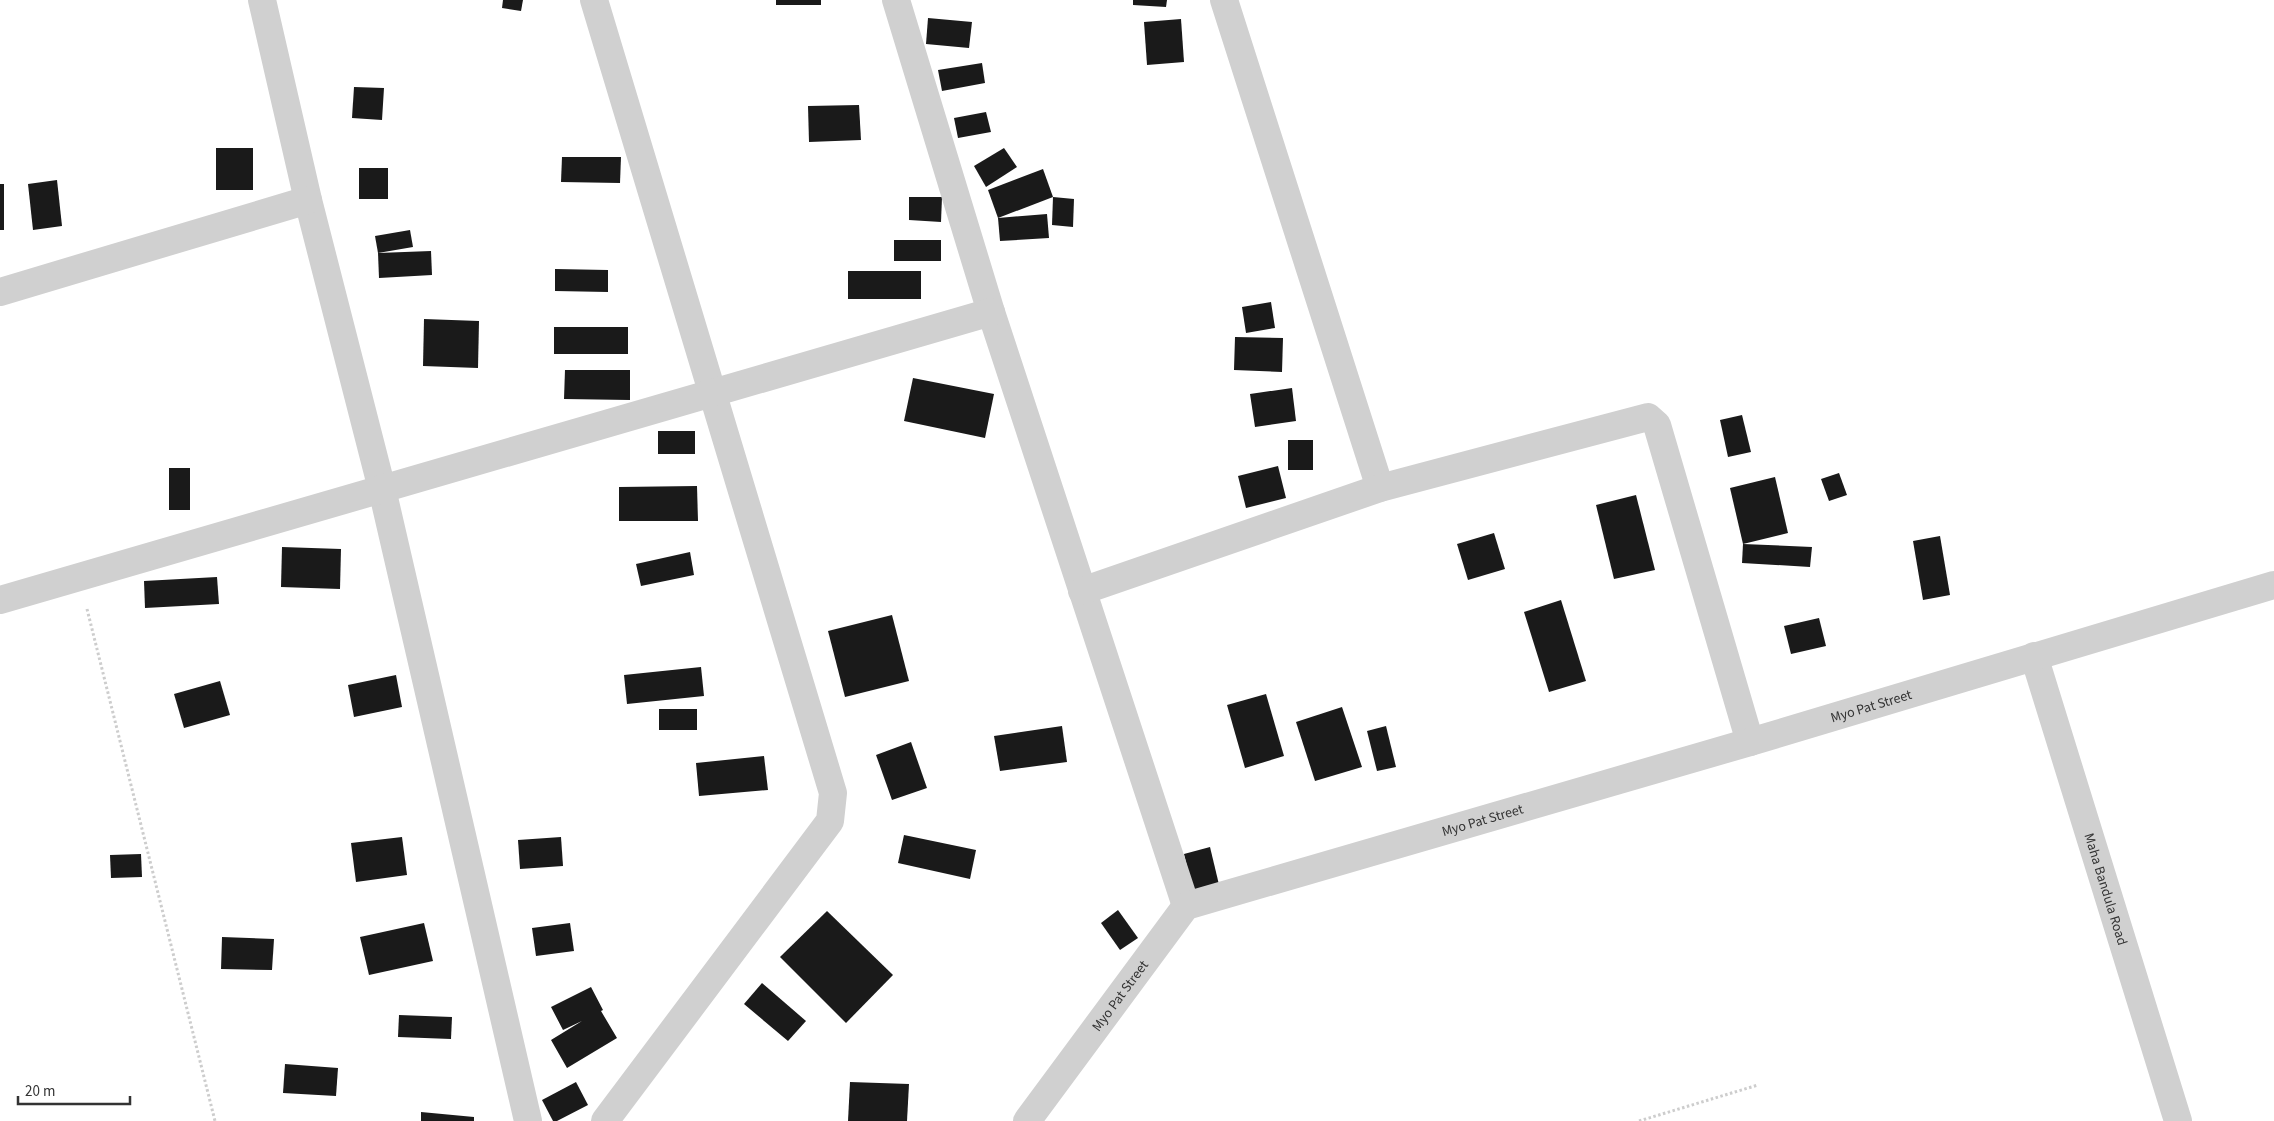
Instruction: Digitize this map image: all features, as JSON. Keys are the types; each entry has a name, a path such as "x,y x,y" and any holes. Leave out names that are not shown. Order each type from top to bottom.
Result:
{"street":[{"path":"262,0 308,200 382,489 528,1121"},
{"path":"594,0 832,793 830,821 605,1121"},
{"path":"896,0 990,312 1186,906"},
{"path":"1224,0 1380,488"},
{"path":"0,292 308,200"},
{"path":"0,600 990,312"},
{"path":"1082,591 1380,488 1648,418 1657,425 1750,742"},
{"name":"Myo Pat Street","path":"1027,1121 1186,906 1750,742 2274,585"},
{"name":"Maha Bandula Road","path":"2034,656 2178,1121"}],"path":[{"path":"79,577 215,1121"},
{"path":"1639,1121 1758,1085"}],"building":[{"path":"503,0 523,0 521,11 502,8"},
{"path":"776,0 821,0 821,5 776,5"},
{"path":"1133,0 1167,0 1166,7 1133,5"},
{"path":"928,18 972,22 969,48 926,44"},
{"path":"1181,19 1184,62 1147,65 1144,22"},
{"path":"982,63 985,83 942,91 938,70"},
{"path":"354,87 384,88 382,120 352,118"},
{"path":"859,105 861,140 809,142 808,106"},
{"path":"986,112 991,132 958,138 954,118"},
{"path":"216,148 253,148 253,190 216,190"},
{"path":"1004,148 1017,167 986,187 974,166"},
{"path":"562,157 621,157 620,183 561,182"},
{"path":"359,168 388,168 388,199 359,199"},
{"path":"1043,169 1053,197 998,218 988,190"},
{"path":"57,180 62,226 33,230 28,184"},
{"path":"0,184 4,184 4,230 0,230"},
{"path":"909,197 942,197 941,222 909,220"},
{"path":"1053,197 1074,199 1073,227 1052,225"},
{"path":"1047,214 1049,238 1000,241 998,218"},
{"path":"410,230 413,247 378,253 375,236"},
{"path":"894,240 941,240 941,261 894,261"},
{"path":"431,251 432,275 379,278 378,253"},
{"path":"555,269 608,270 608,292 555,291"},
{"path":"848,271 921,271 921,299 848,299"},
{"path":"1271,302 1275,328 1246,333 1242,307"},
{"path":"424,319 479,321 478,368 423,366"},
{"path":"554,327 628,327 628,354 554,354"},
{"path":"1235,337 1283,338 1282,372 1234,370"},
{"path":"565,370 630,370 630,400 564,399"},
{"path":"913,378 994,394 985,438 904,421"},
{"path":"1292,388 1296,421 1255,427 1250,394"},
{"path":"1742,415 1751,452 1728,457 1720,420"},
{"path":"658,431 695,431 695,454 658,454"},
{"path":"1288,440 1313,440 1313,470 1288,470"},
{"path":"1278,466 1286,498 1246,508 1238,476"},
{"path":"169,468 190,468 190,510 169,510"},
{"path":"1839,473 1847,495 1829,501 1821,479"},
{"path":"1775,477 1788,533 1743,544 1730,488"},
{"path":"697,486 698,521 619,521 619,487"},
{"path":"1636,495 1655,570 1614,579 1596,505"},
{"path":"1494,533 1505,569 1468,580 1457,544"},
{"path":"1940,536 1950,595 1923,600 1913,541"},
{"path":"1743,544 1812,547 1810,567 1742,563"},
{"path":"282,547 341,549 340,589 281,587"},
{"path":"690,552 694,575 641,586 636,564"},
{"path":"217,577 219,604 145,608 144,581"},
{"path":"1561,600 1586,681 1549,692 1524,612"},
{"path":"892,615 909,681 845,697 828,631"},
{"path":"1819,618 1826,646 1791,654 1784,626"},
{"path":"701,667 704,696 627,704 624,675"},
{"path":"396,675 402,707 354,717 348,685"},
{"path":"220,681 230,715 184,728 174,694"},
{"path":"1266,694 1284,756 1245,768 1227,705"},
{"path":"1342,707 1362,767 1315,781 1296,722"},
{"path":"659,709 697,709 697,730 659,730"},
{"path":"1062,726 1067,762 1000,771 994,736"},
{"path":"1386,726 1396,767 1377,771 1367,731"},
{"path":"911,742 927,788 892,800 876,755"},
{"path":"764,756 768,790 699,796 696,763"},
{"path":"904,835 976,850 970,879 898,863"},
{"path":"402,837 407,875 356,882 351,843"},
{"path":"561,837 563,866 520,869 518,840"},
{"path":"1210,847 1221,893 1195,899 1184,854"},
{"path":"141,854 142,877 111,878 110,855"},
{"path":"1118,910 1138,938 1120,950 1101,923"},
{"path":"827,911 893,975 846,1023 780,957"},
{"path":"424,923 433,961 369,975 360,937"},
{"path":"570,923 574,951 536,956 532,928"},
{"path":"222,937 274,939 272,970 221,969"},
{"path":"762,983 806,1021 788,1041 744,1004"},
{"path":"591,987 603,1010 601,1011 617,1038 567,1068 551,1040 582,1021 563,1030 551,1007"},
{"path":"399,1015 452,1017 451,1039 398,1037"},
{"path":"285,1064 338,1068 336,1096 283,1093"},
{"path":"576,1082 588,1105 557,1121 553,1121 542,1100"},
{"path":"850,1082 909,1084 907,1121 848,1121"},
{"path":"421,1112 474,1117 474,1121 421,1121"}]}
